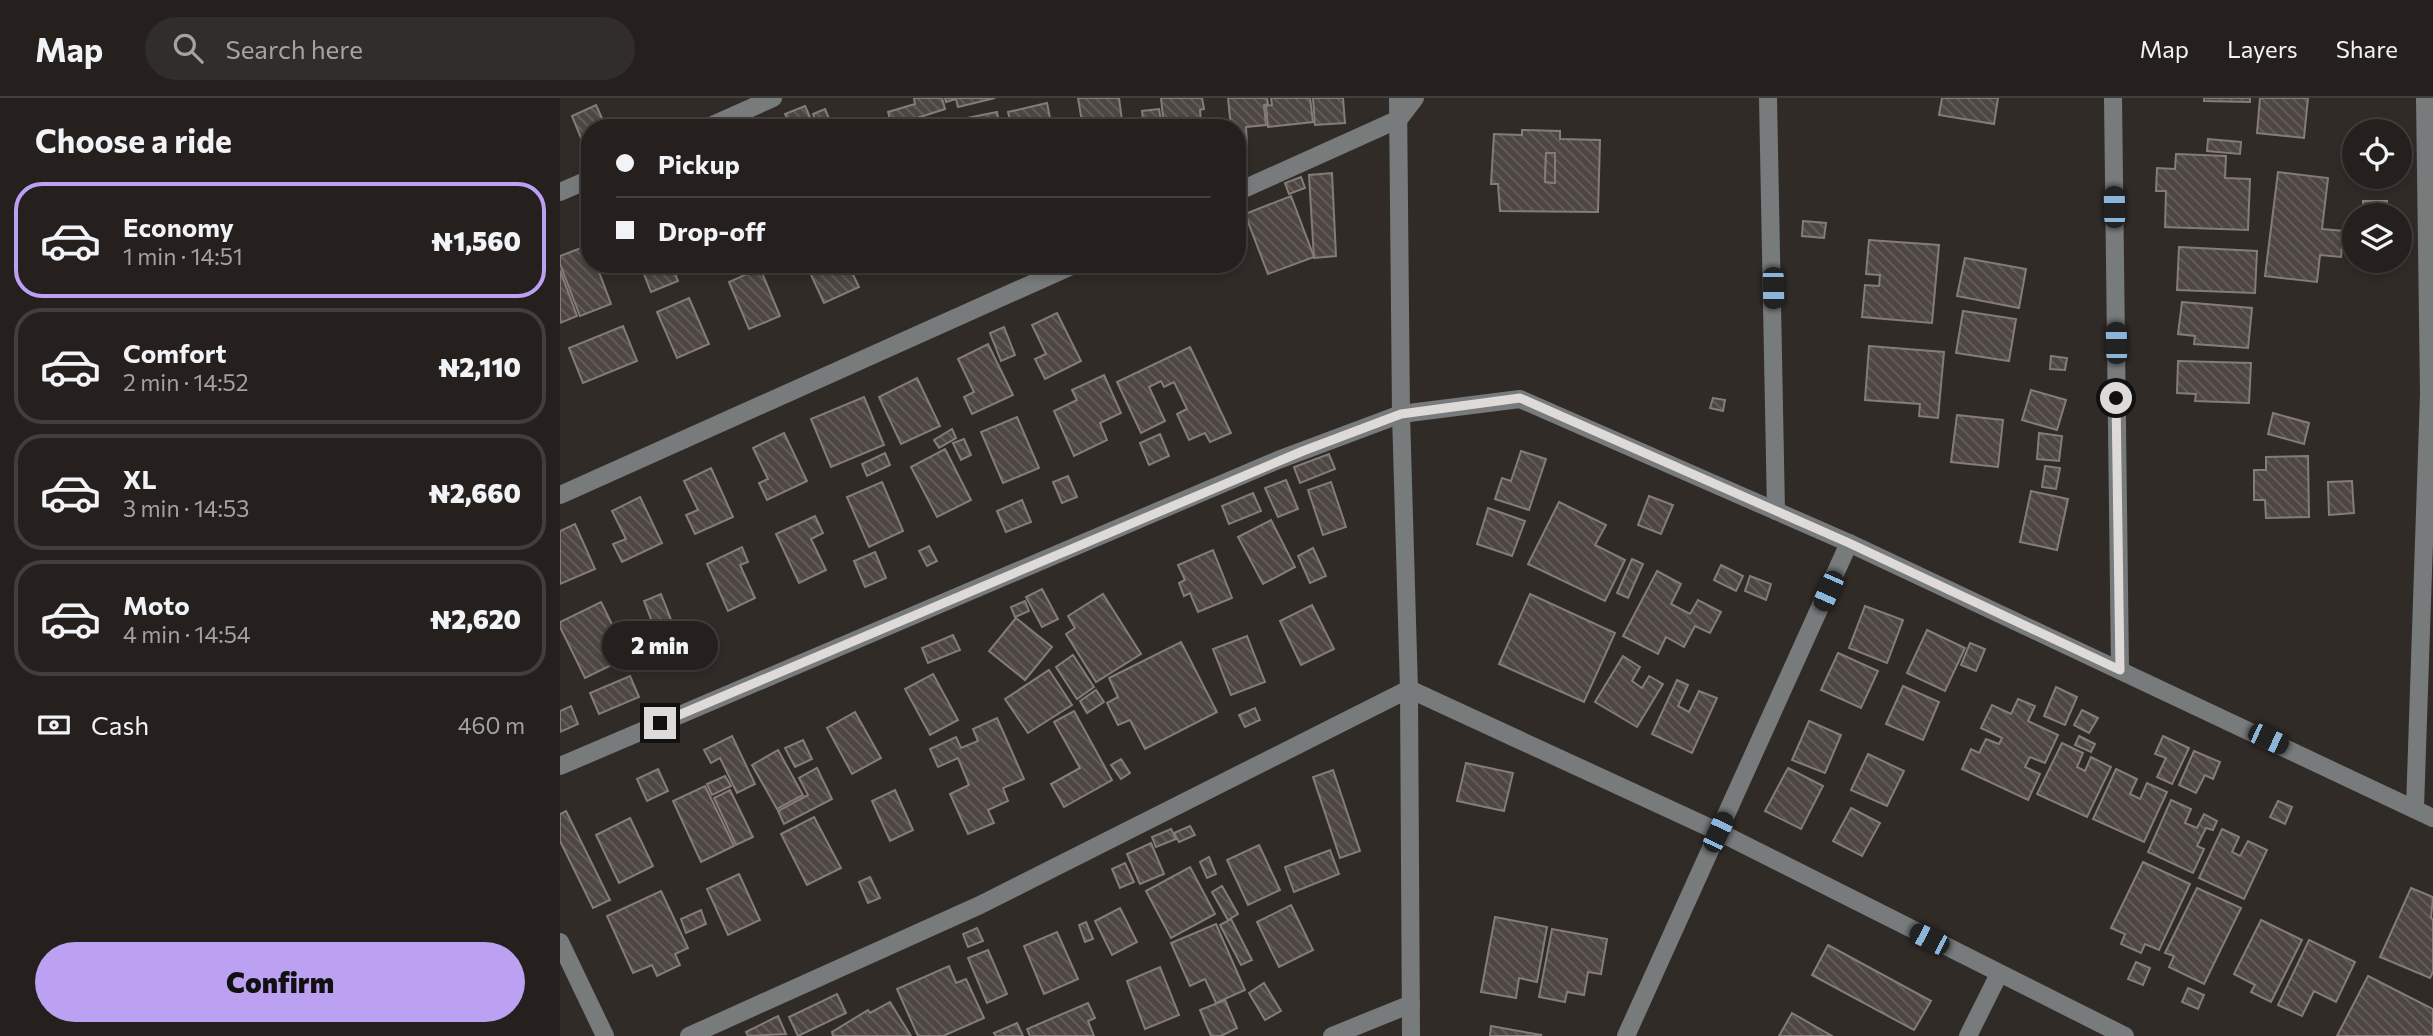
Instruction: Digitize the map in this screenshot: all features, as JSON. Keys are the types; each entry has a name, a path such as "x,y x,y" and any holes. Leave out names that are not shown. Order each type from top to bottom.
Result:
{"street":[{"path":"726,119 773,98"},
{"path":"1398,98 1401,414 1409,689 1411,1036"},
{"path":"1246,188 1399,119 1415,98"},
{"path":"1768,98 1776,511"},
{"path":"2113,98 2120,670"},
{"path":"2416,808 2431,394 2425,98"},
{"path":"560,192 581,183"},
{"path":"560,495 1056,273"},
{"path":"560,766 1278,460 1401,414 1520,398 1849,543 2433,818"},
{"path":"1626,1036 1849,543"},
{"path":"1409,689 1718,832 2125,1036"},
{"path":"689,1036 980,905 1409,689"},
{"path":"562,955 605,1036"},
{"path":"1968,1036 1999,974"},
{"path":"1332,1036 1411,1004"}],"building":[{"path":"914,98 942,98 945,109 914,119 890,119 888,112 915,104"},
{"path":"945,98 995,98 958,107 956,99 946,102"},
{"path":"1078,98 1119,98 1122,119 1082,119"},
{"path":"1161,98 1202,98 1204,109 1200,110 1201,119 1163,119"},
{"path":"1228,98 1267,98 1268,104 1264,105 1266,125 1246,127 1246,119 1230,119"},
{"path":"1271,98 1310,98 1313,122 1268,127 1266,106 1272,105"},
{"path":"1313,98 1343,98 1345,123 1315,125"},
{"path":"1942,98 1998,98 1994,124 1939,115"},
{"path":"2204,98 2250,98 2250,102 2204,101"},
{"path":"2260,98 2308,98 2304,138 2257,133"},
{"path":"1047,103 1050,119 1010,119 1008,112"},
{"path":"596,105 602,119 581,119 581,138 572,116"},
{"path":"805,106 810,117 788,119 785,114"},
{"path":"825,109 829,119 815,119 813,114"},
{"path":"1159,109 1161,119 1143,119 1142,111"},
{"path":"997,112 998,119 962,119"},
{"path":"1522,130 1560,131 1560,139 1600,140 1598,212 1500,211 1498,184 1491,184 1494,134 1522,135","holes":["1546,153 1555,153 1555,183 1545,182"]},
{"path":"2208,139 2241,142 2240,154 2207,151"},
{"path":"1546,153 1555,153 1555,183 1545,182"},
{"path":"2176,154 2226,156 2225,178 2250,179 2248,230 2165,227 2166,191 2156,191 2157,168 2175,169"},
{"path":"2278,172 2328,178 2322,229 2342,231 2341,257 2320,255 2317,282 2265,276"},
{"path":"1332,173 1336,256 1314,258 1309,175"},
{"path":"1301,177 1305,188 1289,194 1285,183"},
{"path":"1291,196 1314,257 1268,274 1246,214"},
{"path":"2363,201 2387,201 2387,203"},
{"path":"1803,221 1826,223 1824,238 1802,236"},
{"path":"1869,240 1939,245 1932,323 1862,317 1865,285 1879,286 1880,275 1866,274"},
{"path":"2179,247 2257,251 2255,293 2177,290"},
{"path":"581,248 581,273 599,273 611,304 580,316 560,264 560,256"},
{"path":"1965,258 2026,269 2019,308 1957,296"},
{"path":"560,270 577,316 560,323"},
{"path":"644,273 675,273 678,281 651,292"},
{"path":"749,273 762,273 780,316 749,329 729,282"},
{"path":"810,273 852,273 859,287 824,303"},
{"path":"689,298 709,344 677,358 657,312"},
{"path":"2182,302 2252,308 2248,348 2194,344 2195,336 2178,334"},
{"path":"1963,311 2016,319 2009,361 1956,353"},
{"path":"1057,313 1081,361 1045,379 1035,359 1046,354 1032,325"},
{"path":"623,326 637,361 583,383 569,348"},
{"path":"1004,327 1015,355 1001,361 990,333"},
{"path":"988,344 1013,395 972,414 964,397 974,392 958,359"},
{"path":"1869,346 1944,352 1938,418 1919,416 1920,404 1865,400"},
{"path":"1190,347 1231,433 1210,442 1205,433 1189,440 1177,414 1187,409 1174,382 1164,387 1161,381 1149,387 1165,421 1141,433 1117,382"},
{"path":"2051,356 2067,358 2065,370 2050,369"},
{"path":"2178,361 2251,363 2249,403 2195,401 2196,394 2177,393"},
{"path":"1104,375 1121,413 1100,423 1107,440 1074,456 1054,411 1077,400 1072,390"},
{"path":"917,378 940,426 901,444 879,397"},
{"path":"2031,390 2066,400 2057,430 2022,420"},
{"path":"864,397 884,445 831,467 811,419"},
{"path":"1713,398 1725,400 1723,411 1710,408"},
{"path":"2273,413 2309,423 2304,444 2268,434"},
{"path":"1957,415 2003,420 1998,467 1951,462"},
{"path":"1017,417 1039,468 1003,483 981,432"},
{"path":"952,429 956,438 939,448 934,440"},
{"path":"784,433 807,481 767,500 759,483 768,479 753,448"},
{"path":"2039,433 2062,436 2059,461 2037,459"},
{"path":"1160,434 1169,456 1149,465 1140,443"},
{"path":"964,439 971,455 961,460 953,443"},
{"path":"945,449 971,500 937,517 911,467"},
{"path":"1521,451 1546,459 1529,510 1495,499 1502,478 1511,481"},
{"path":"885,453 890,465 867,476 862,464"},
{"path":"1329,454 1335,469 1300,483 1294,467"},
{"path":"2308,456 2309,517 2266,518 2265,500 2254,500 2254,470 2266,470 2266,457"},
{"path":"2045,466 2060,468 2056,489 2042,487"},
{"path":"711,468 733,517 695,534 686,515 698,510 684,481"},
{"path":"1068,476 1077,497 1062,503 1053,482"},
{"path":"1286,480 1298,509 1278,517 1265,488"},
{"path":"2352,481 2354,513 2329,515 2328,482"},
{"path":"882,482 903,531 869,547 847,497"},
{"path":"1331,482 1346,527 1323,535 1308,490"},
{"path":"2031,491 2068,499 2057,550 2020,542"},
{"path":"1253,493 1261,511 1229,524 1222,506"},
{"path":"1649,496 1673,505 1661,534 1638,525"},
{"path":"640,497 662,543 622,562 613,544 626,539 612,511"},
{"path":"1022,500 1031,522 1006,532 997,511"},
{"path":"1559,502 1606,525 1595,545 1625,560 1605,601 1528,564"},
{"path":"1488,508 1525,521 1512,556 1477,544"},
{"path":"815,516 823,533 811,539 826,570 799,583 776,534"},
{"path":"1271,520 1295,567 1263,584 1238,537"},
{"path":"575,524 595,569 560,584 560,531"},
{"path":"929,546 937,561 927,566 919,551"},
{"path":"742,547 748,562 740,565 755,598 728,611 707,564"},
{"path":"1313,548 1326,576 1310,583 1298,556"},
{"path":"1213,550 1232,598 1198,612 1190,593 1184,596 1179,583 1185,580 1178,565"},
{"path":"875,552 886,578 865,587 854,561"},
{"path":"1632,559 1643,564 1628,598 1617,593"},
{"path":"1721,565 1743,576 1736,591 1714,580"},
{"path":"1657,571 1681,584 1671,604 1690,614 1698,600 1721,612 1710,633 1695,626 1684,647 1666,637 1658,654 1623,636"},
{"path":"1750,576 1771,584 1766,600 1745,591"},
{"path":"1042,589 1058,619 1042,627 1026,597"},
{"path":"661,594 675,630 658,637 644,601"},
{"path":"1103,594 1141,654 1096,682 1066,634 1075,628 1068,616"},
{"path":"1530,594 1615,633 1584,702 1499,664"},
{"path":"1025,601 1029,611 1015,617 1011,607"},
{"path":"601,602 628,657 585,678 560,622"},
{"path":"1312,605 1334,649 1301,665 1280,621"},
{"path":"1865,606 1903,620 1887,663 1849,648"},
{"path":"1016,618 1052,647 1025,680 989,651"},
{"path":"1927,630 1965,648 1945,691 1907,673"},
{"path":"953,635 960,650 928,663 922,648"},
{"path":"1247,636 1265,682 1231,695 1213,649"},
{"path":"1181,642 1217,712 1145,749 1130,720 1118,725 1107,703 1118,697 1109,678"},
{"path":"1970,643 1985,649 1976,671 1961,665"},
{"path":"1838,653 1878,671 1861,708 1821,690"},
{"path":"1073,655 1094,687 1077,699 1056,667"},
{"path":"1623,656 1640,667 1632,681 1642,688 1649,676 1663,684 1637,727 1595,702"},
{"path":"1049,670 1072,705 1028,733 1005,699"},
{"path":"933,674 958,720 930,735 905,689"},
{"path":"630,676 639,697 599,714 590,693"},
{"path":"1677,680 1688,685 1678,706 1689,712 1699,691 1717,698 1692,753 1652,734"},
{"path":"1903,686 1939,702 1923,740 1886,724"},
{"path":"2056,687 2077,697 2065,725 2044,716"},
{"path":"1096,690 1104,702 1087,713 1080,701"},
{"path":"2018,699 2035,706 2028,721 2058,735 2045,763 2030,757 2025,767 2040,774 2028,800 1962,769 1971,749 1979,753 1986,739 1999,744 2002,738 1981,728 1992,705 2011,714"},
{"path":"571,706 578,724 560,732 560,711"},
{"path":"1255,708 1260,720 1245,727 1239,715"},
{"path":"2082,710 2098,718 2089,733 2074,725"},
{"path":"1074,711 1112,780 1064,807 1051,784 1080,768 1054,722"},
{"path":"855,712 881,758 852,774 827,728"},
{"path":"997,718 1024,779 1003,788 1008,801 988,810 994,823 968,834 950,794 969,785 958,758 938,767 930,749 956,737 961,748 978,741 973,729"},
{"path":"1809,721 1841,735 1825,773 1792,760"},
{"path":"732,736 755,784 737,793 720,758 711,763 704,750"},
{"path":"2079,736 2095,744 2091,752 2075,745"},
{"path":"2163,736 2189,748 2172,784 2157,777 2166,758 2155,754"},
{"path":"803,740 812,759 795,767 785,748"},
{"path":"2062,743 2083,753 2077,767 2085,771 2091,757 2111,767 2087,817 2037,794"},
{"path":"778,750 803,795 777,809 752,765"},
{"path":"2194,751 2220,762 2213,779 2205,775 2196,793 2179,785"},
{"path":"1868,754 1904,771 1887,806 1851,790"},
{"path":"1121,759 1130,773 1121,779 1111,765"},
{"path":"1466,763 1513,773 1504,811 1457,801"},
{"path":"817,768 832,799 784,824 778,811 808,795 799,778"},
{"path":"1788,768 1823,786 1801,829 1765,811"},
{"path":"658,769 668,791 647,801 637,779"},
{"path":"2116,769 2137,779 2130,794 2140,799 2147,783 2167,792 2144,842 2093,819"},
{"path":"1333,770 1360,851 1340,858 1313,777"},
{"path":"725,776 731,786 712,795 707,784"},
{"path":"705,786 734,846 701,862 673,801"},
{"path":"730,790 753,837 736,845 714,798"},
{"path":"895,790 913,830 890,841 872,801"},
{"path":"2171,800 2191,809 2185,823 2197,828 2204,814 2217,821 2213,830 2206,828 2197,846 2204,849 2193,873 2148,852"},
{"path":"2278,801 2292,807 2285,824 2270,817"},
{"path":"1851,808 1880,823 1862,856 1833,841"},
{"path":"566,811 610,900 593,908 560,841 560,814"},
{"path":"814,817 841,868 807,885 781,834"},
{"path":"630,818 653,866 619,883 596,835"},
{"path":"1190,826 1195,835 1179,842 1174,833"},
{"path":"1171,829 1176,839 1156,847 1152,837"},
{"path":"2222,829 2239,837 2232,852 2240,856 2248,841 2267,850 2244,899 2199,878"},
{"path":"1151,843 1164,874 1140,884 1127,854"},
{"path":"1259,845 1280,890 1248,905 1227,860"},
{"path":"1330,850 1339,874 1294,892 1285,867"},
{"path":"1209,857 1216,874 1207,878 1200,862"},
{"path":"2143,862 2190,884 2159,950 2145,944 2141,953 2121,944 2125,934 2111,928"},
{"path":"1125,863 1134,882 1120,888 1112,869"},
{"path":"1190,867 1215,914 1171,938 1146,891"},
{"path":"739,874 760,920 728,935 707,889"},
{"path":"870,877 880,898 868,903 859,882"},
{"path":"1222,886 1238,914 1228,920 1212,892"},
{"path":"2197,888 2241,908 2204,984 2169,967 2174,956 2165,953"},
{"path":"2411,888 2433,897 2433,972 2430,978 2380,957"},
{"path":"661,891 688,948 675,954 680,965 657,976 652,965 633,973 607,916"},
{"path":"1291,905 1313,950 1279,967 1257,922"},
{"path":"1120,908 1137,942 1112,955 1095,921"},
{"path":"701,910 706,924 686,933 681,919"},
{"path":"1495,917 1547,927 1537,982 1519,978 1516,998 1481,992"},
{"path":"1231,919 1252,960 1241,965 1220,925"},
{"path":"2261,920 2302,940 2271,1002 2251,992 2255,985 2234,974"},
{"path":"1086,922 1093,939 1085,942 1079,925"},
{"path":"1216,924 1245,990 1216,1003 1205,979 1190,986 1171,943"},
{"path":"977,928 983,941 968,947 963,934"},
{"path":"1552,929 1607,939 1601,974 1588,972 1584,995 1567,992 1565,1002 1539,997"},
{"path":"1057,932 1078,979 1044,994 1024,946"},
{"path":"2309,940 2355,962 2336,1002 2314,991 2302,1016 2278,1005"},
{"path":"1828,945 1931,1001 1914,1030 1812,975"},
{"path":"988,950 1007,994 987,1003 968,958"},
{"path":"2136,962 2150,968 2143,985 2128,979"},
{"path":"949,966 956,983 966,979 984,1018 943,1036 918,1036 897,989"},
{"path":"1160,967 1179,1015 1145,1029 1127,981"},
{"path":"2368,976 2433,1009 2433,1036 2337,1036"},
{"path":"1264,983 1281,1011 1265,1020 1249,993"},
{"path":"2188,988 2204,995 2198,1009 2182,1002"},
{"path":"837,994 846,1013 798,1036 789,1017"},
{"path":"1225,1000 1237,1028 1221,1036 1211,1036 1200,1010"},
{"path":"890,1002 911,1036 833,1036 832,1032 868,1010 870,1013"},
{"path":"1088,1003 1095,1018 1088,1021 1094,1036 1030,1036 1027,1029"},
{"path":"1792,1013 1832,1036 1779,1036"},
{"path":"778,1016 786,1034 748,1036 746,1032"},
{"path":"1017,1023 1023,1036 996,1036 994,1033"},
{"path":"1491,1026 1541,1035 1490,1036"}],"route":[{"path":"660,723 1278,460 1401,414 1520,398 1849,543 2120,670 2116,398"}]}
